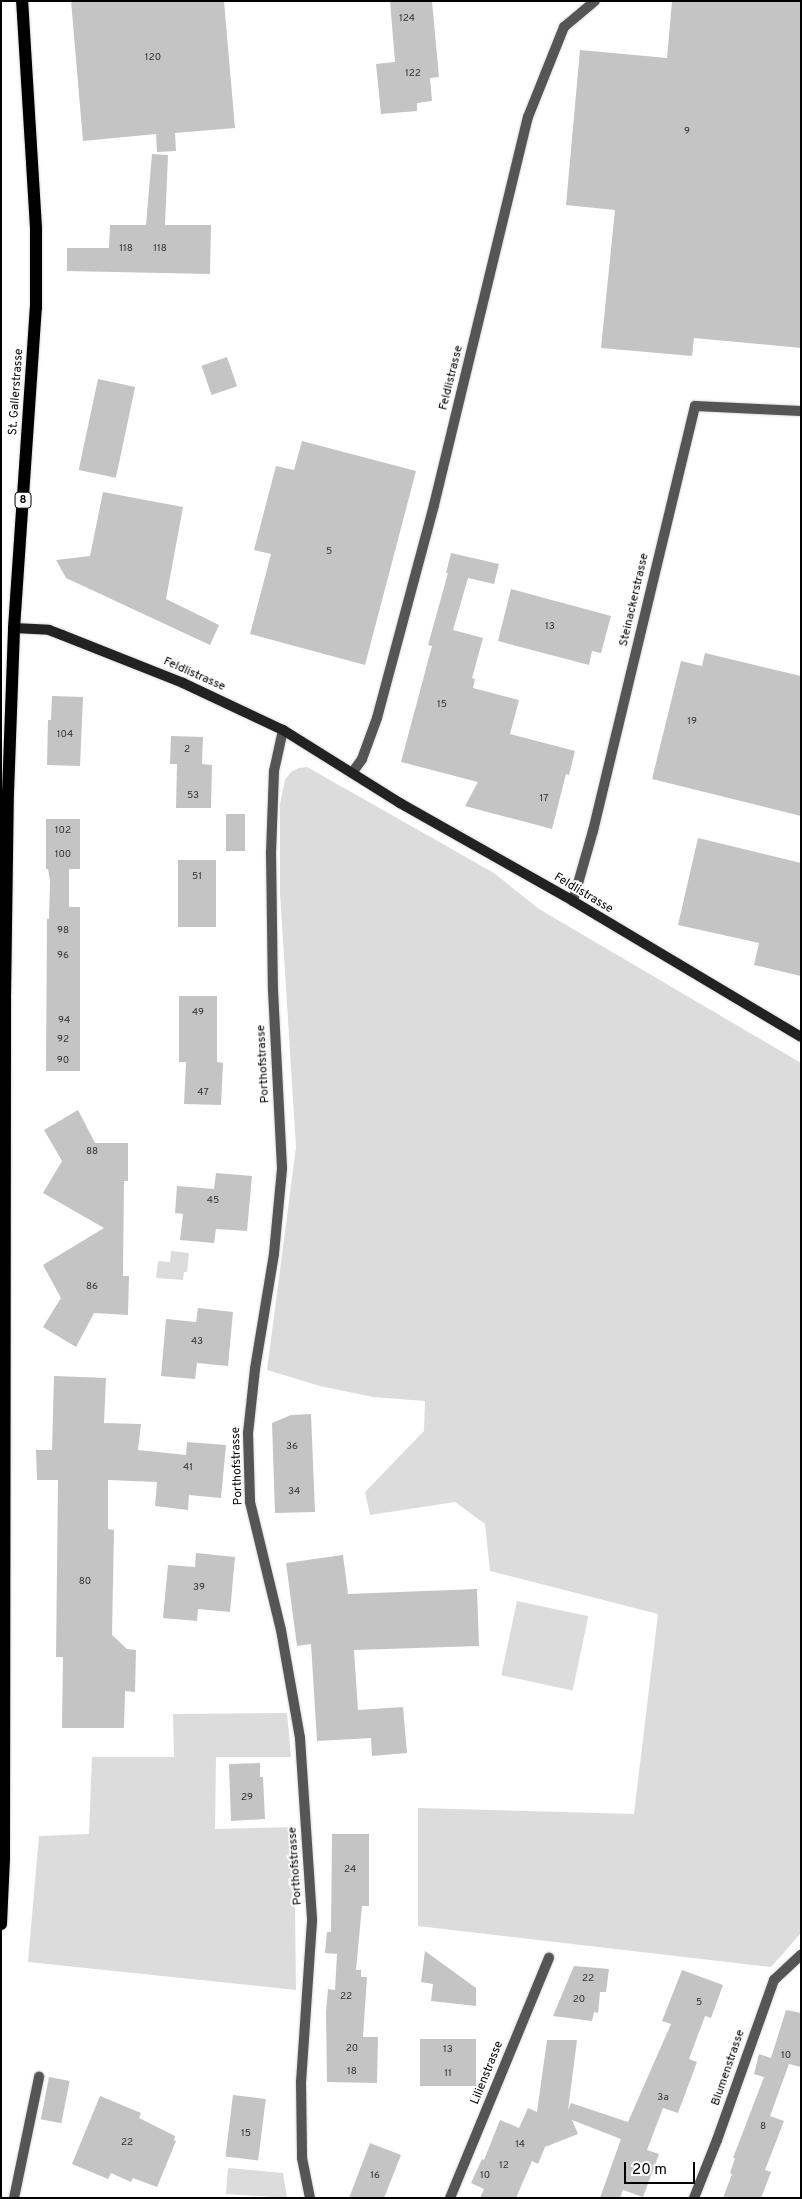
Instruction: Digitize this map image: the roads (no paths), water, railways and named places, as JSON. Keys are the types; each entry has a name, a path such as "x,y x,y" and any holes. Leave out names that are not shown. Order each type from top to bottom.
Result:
{"main road":[{"name":"St. Gallerstrasse","path":"1,1923 4,1860 3,1492 5,998 8,802 14,628 36,289 36,228 22,1"}],"street":[{"name":"Feldlistrasse","path":"352,773 362,759 380,709 434,505 528,117 564,27 595,1"},
{"name":"Steinackerstrasse","path":"573,901 593,831 695,406 801,411"},
{"name":"Feldlistrasse","path":"14,628 49,630 183,683 283,730 400,803 573,901 801,1037"},
{"name":"Porthofstrasse","path":"283,730 274,771 271,852 273,990 282,1169 274,1254 255,1369 248,1433 250,1502 281,1630 300,1738 312,1920 301,2082 302,2158 310,2198"},
{"name":"Blumenstrasse","path":"694,2198 717,2140 774,1980 801,1955"},
{"name":"Lilienstrasse","path":"450,2198 549,1958"},
{"path":"14,2198 39,2077"}]}
